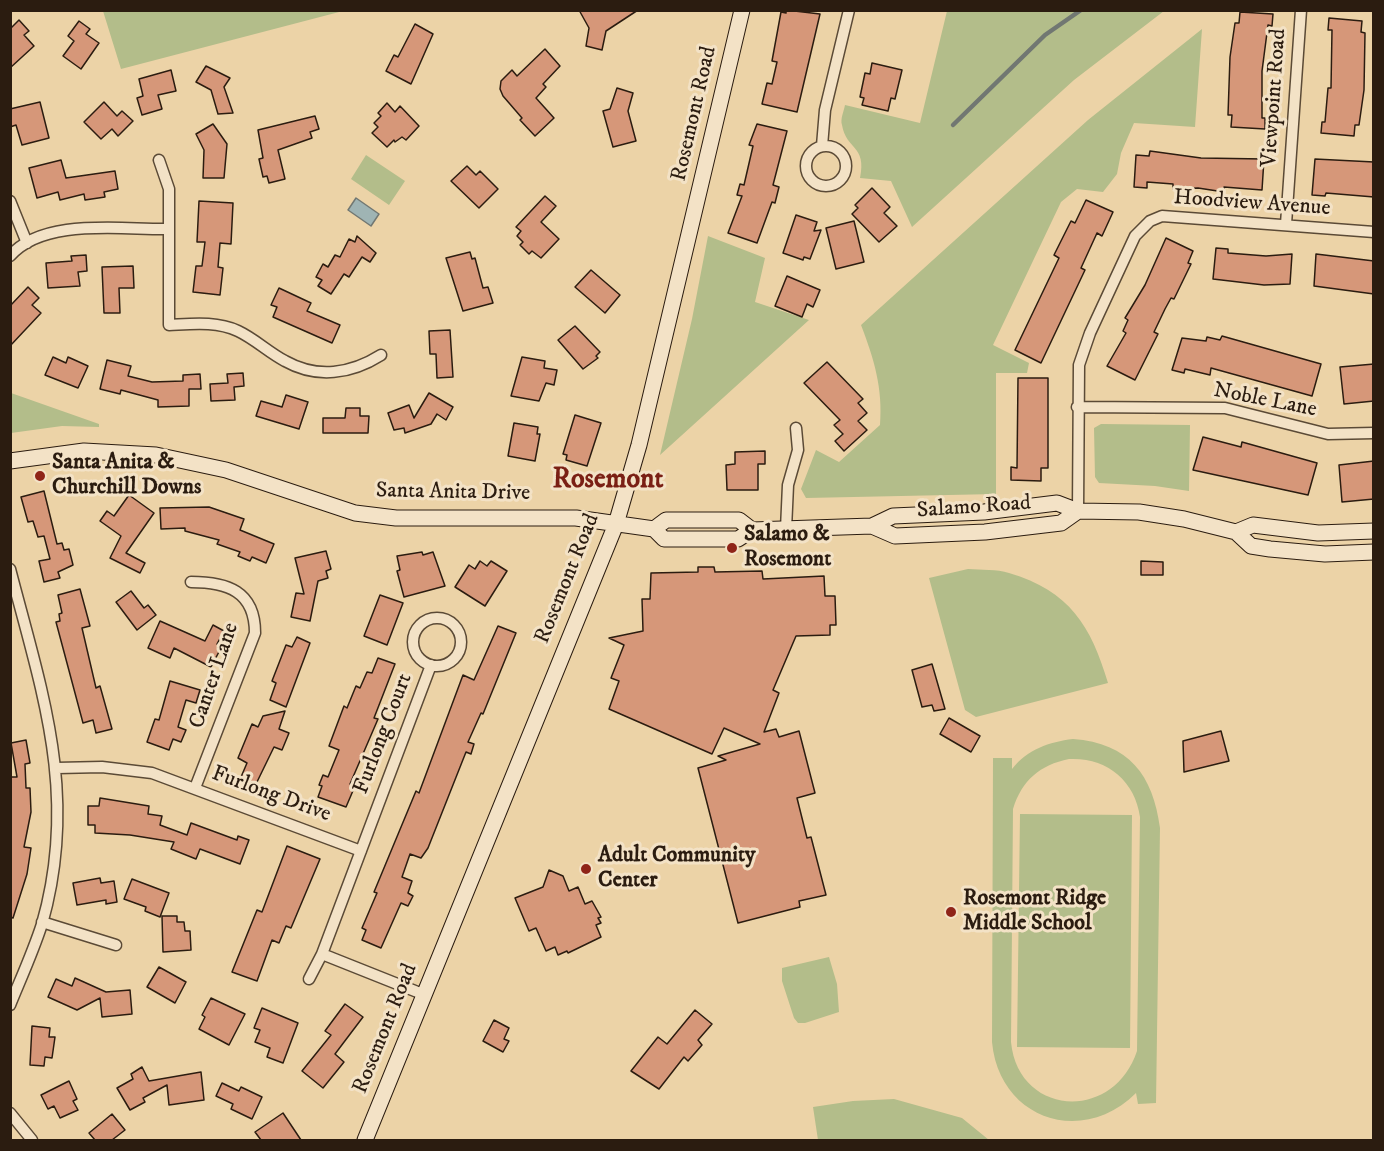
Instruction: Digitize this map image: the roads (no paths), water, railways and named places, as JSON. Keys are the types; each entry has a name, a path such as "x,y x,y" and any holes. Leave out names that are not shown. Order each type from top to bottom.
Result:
{"main road":[{"name":"Rosemont Road","path":"365,1140 616,524 646,418 742,10"},
{"name":"Santa Anita Drive","path":"10,461 84,451 156,455 237,473 355,513 396,518 555,516 616,524"},
{"name":"Salamo Road","path":"616,524 654,529 664,539 738,539 752,530 872,526 893,516 984,512 1057,503 1078,511 1163,515 1236,532 1251,546 1270,549 1325,554 1374,552"},
{"name":"Salamo Road","path":"1236,532 1253,525 1303,532 1374,531"}],"street":[{"path":"822,146 825,110 849,10"},
{"name":"Viewpoint Road","path":"1286,225 1302,10"},
{"path":"159,160 169,189 169,325 223,326 237,331 285,362 316,372 351,370 381,356"},
{"path":"10,201 27,243"},
{"name":"Hoodview Avenue","path":"1078,511 1077,407 1081,356 1135,236 1145,224 1162,216 1374,232"},
{"path":"10,256 27,243 47,233 65,230 169,229"},
{"name":"Noble Lane","path":"1077,407 1225,408 1328,434 1374,433"},
{"path":"786,529 788,484 798,450 796,428"},
{"path":"10,569 13,593 46,703 57,768 56,842 42,922 10,1005"},
{"name":"Canter Lane","path":"191,582 214,582 233,588 248,603 255,622 255,633 195,788"},
{"name":"Furlong Court","path":"443,618 457,628 461,639 460,649 449,663 431,665 417,654 413,644 414,636 420,624 426,620 443,618"},
{"name":"Furlong Court","path":"361,851 431,665"},
{"name":"Furlong Drive","path":"57,768 127,768 153,773 361,851"},
{"path":"309,979 322,954 361,851"},
{"path":"42,922 116,945"},
{"path":"322,954 425,994"},
{"path":"10,1113 32,1140"}],"waterway":[{"path":"953,125 1045,35 1081,10"}],"place":[{"name":"Santa Anita & Churchill Downs","path":"40,476"},
{"name":"Salamo & Rosemont","path":"732,548"},
{"name":"Adult Community Center","path":"586,869"},
{"name":"Rosemont Ridge Middle School","path":"951,912"}],"district":[{"name":"Rosemont","path":"608,481"}]}
